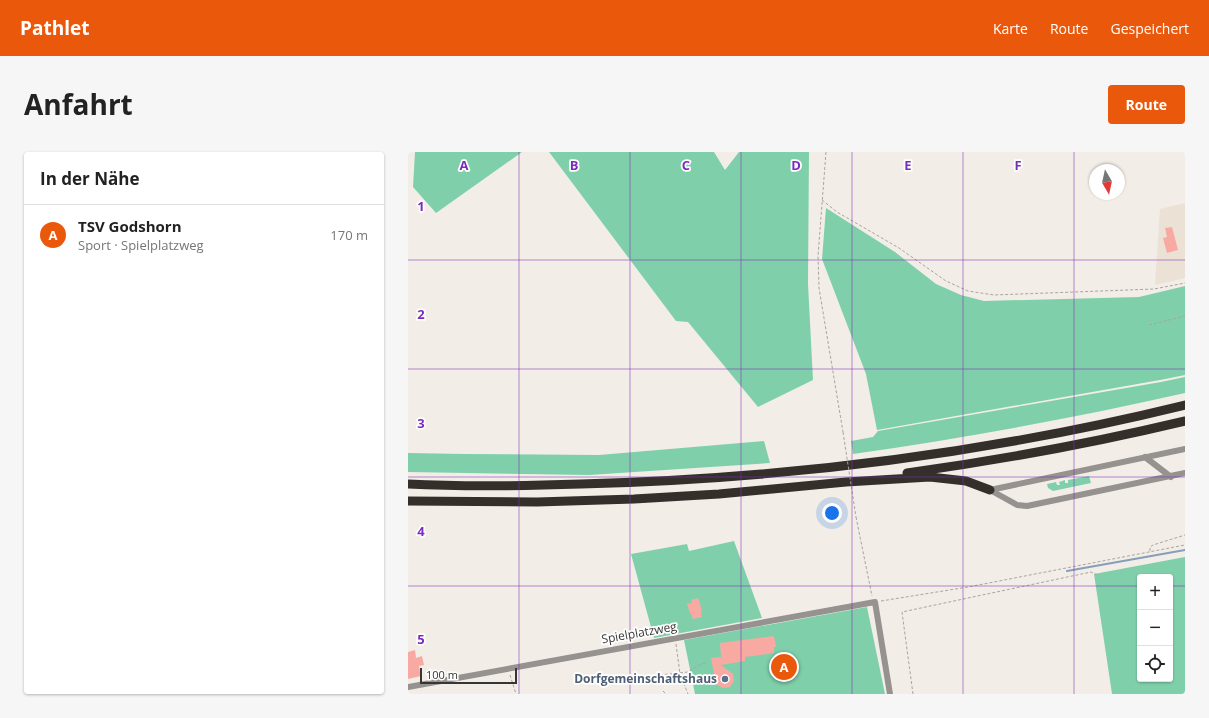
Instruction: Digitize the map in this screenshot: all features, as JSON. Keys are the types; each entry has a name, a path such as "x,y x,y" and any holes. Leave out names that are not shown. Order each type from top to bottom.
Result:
{"highway":[{"path":"408,484 536,486 632,483 717,478 814,469 877,462 968,448 1058,432 1185,405"},
{"path":"846,482 978,463 1185,421"},
{"path":"408,501 536,502 634,499 719,494 846,482 930,477 966,481 990,490"}],"street":[{"path":"990,490 1185,449"},
{"path":"1145,458 1171,477"},
{"path":"990,490 1017,505 1027,506 1185,473"},
{"path":"875,602 890,694"},
{"name":"Spielplatzweg","path":"408,687 875,602"}],"path":[{"path":"826,152 818,256 818,288 870,595 875,602 968,587 1185,545"},
{"path":"822,200 837,212 899,248 946,281 968,291 994,295 1154,289 1185,283"},
{"path":"1149,325 1185,316"},
{"path":"1150,552 1150,547 1153,545 1185,535"},
{"path":"914,694 902,612 1091,572 1097,574"},
{"path":"675,638 680,674 688,694"},
{"path":"660,675 688,672 700,664 707,663"},
{"path":"508,668 516,694"},
{"path":"663,691 666,694"}],"shaded area":[{"path":"1185,203 1185,278 1155,285 1160,209"}],"green space":[{"path":"415,152 522,152 436,213 413,187"},
{"path":"549,152 714,152 725,170 739,152 809,152 808,284 813,380 758,407 688,322 676,321"},
{"path":"826,208 895,252 936,284 961,295 984,301 1139,297 1185,286 1185,375 877,430 866,374 822,259"},
{"path":"1185,377 1185,393 1020,427 853,454 851,441 873,437 878,431"},
{"path":"764,441 770,463 589,475 408,472 408,453 599,455"},
{"path":"1089,476 1091,483 1053,491 1048,488 1047,484 1056,482 1057,485 1060,485 1059,482 1065,480 1065,483 1068,483 1068,480"},
{"path":"734,541 762,618 654,638 631,554 687,544 689,551"},
{"path":"1185,557 1185,694 1112,694 1094,574"},
{"path":"867,607 885,694 695,694 684,640"}],"building":[{"path":"1172,227 1178,250 1167,253 1163,238 1167,237 1165,228"},
{"path":"698,598 702,610 702,617 693,619 687,604 692,603 691,600"},
{"path":"774,636 776,647 774,647 774,653 745,657 745,661 721,665 733,674 734,681 730,687 723,688 716,684 711,658 721,657 720,643"},
{"path":"415,650 416,658 422,656 424,665 419,666 421,676 408,679 408,652"}],"waterway":[{"path":"1067,571 1185,550"}],"place":[{"name":"TSV Godshorn","path":"784,667"},
{"name":"Dorfgemeinschaftshaus","path":"725,679"}]}
